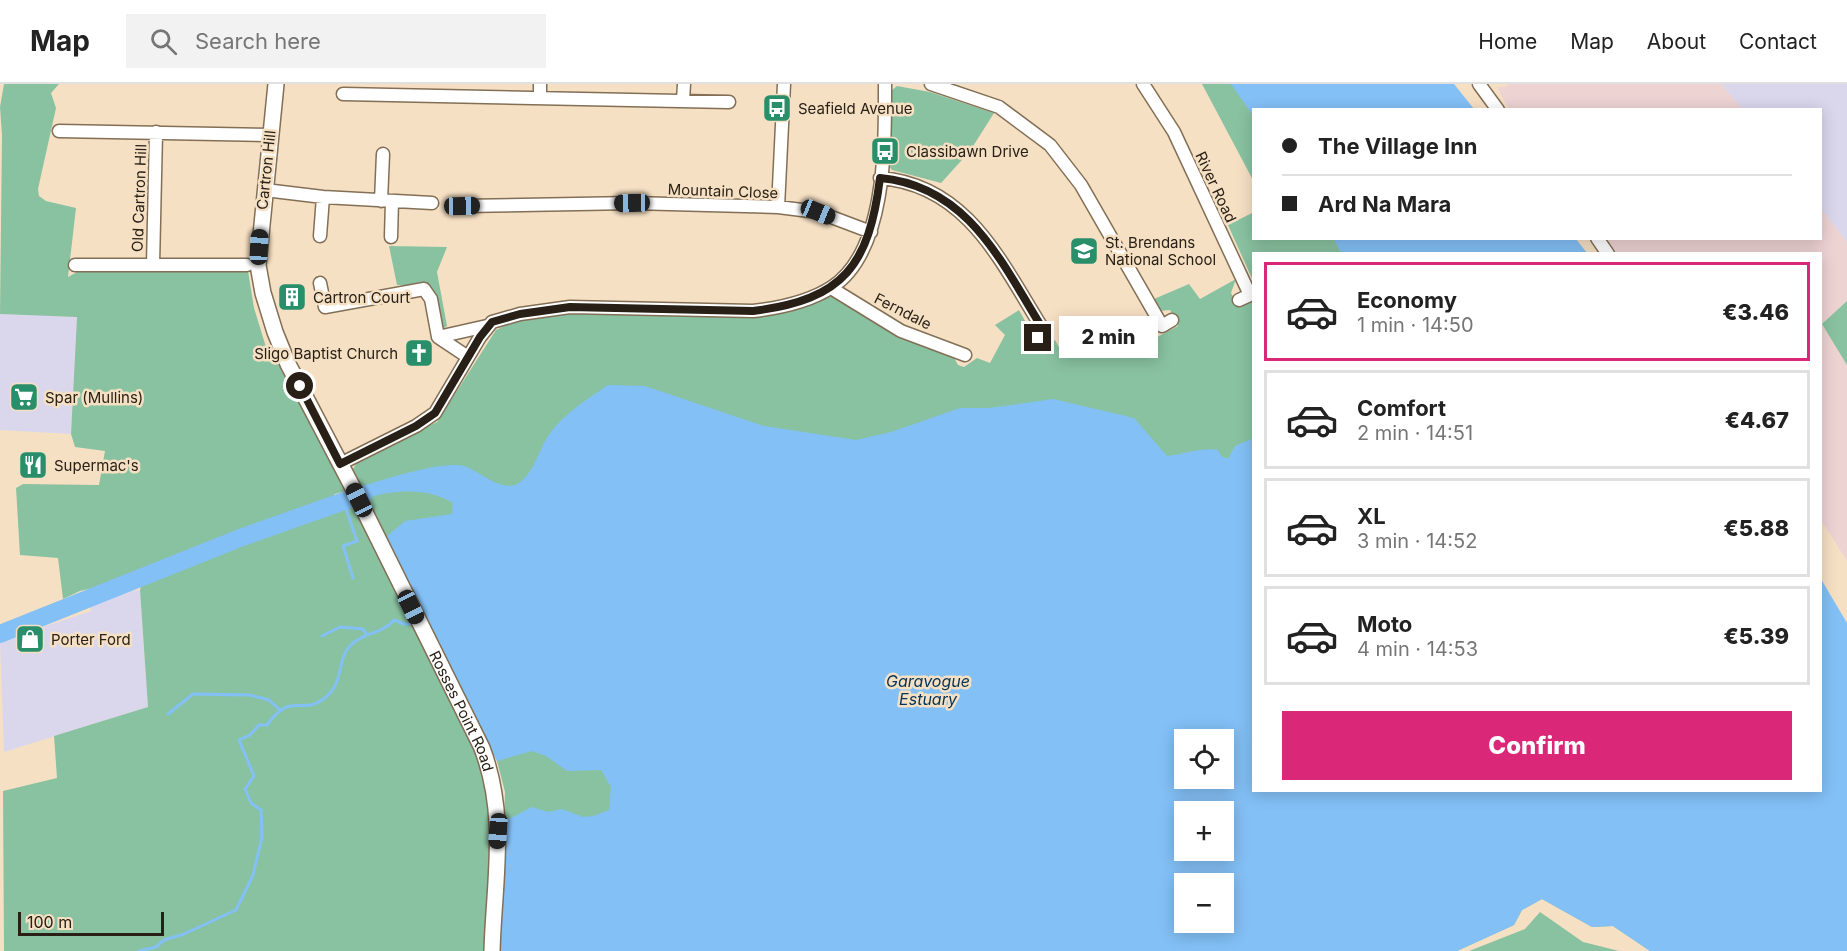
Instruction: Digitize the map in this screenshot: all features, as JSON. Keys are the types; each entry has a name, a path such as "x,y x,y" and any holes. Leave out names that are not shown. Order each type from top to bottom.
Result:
{"main road":[{"name":"Cartron Hill","path":"276,84 258,265 263,293 288,364 353,488"},
{"name":"Rosses Point Road","path":"353,488 482,748 491,771 498,808 492,951"}],"street":[{"path":"540,84 540,97"},
{"path":"683,100 684,84"},
{"path":"778,207 784,84"},
{"path":"438,337 487,326 520,314 570,307 753,311 778,308 831,288 850,271 871,232 880,178 885,84"},
{"path":"931,84 999,107 1050,145 1081,185 1162,326 1172,320"},
{"name":"River Road","path":"1143,84 1174,132 1250,295 1239,300"},
{"path":"1479,84 1497,108"},
{"path":"343,94 402,89 540,97 729,102"},
{"name":"Old Cartron Hill","path":"59,131 270,135"},
{"name":"Old Cartron Hill","path":"153,266 156,132"},
{"path":"383,154 391,237"},
{"path":"880,178 903,180 942,196 977,229 1046,334 1038,338"},
{"path":"265,190 323,197 432,203"},
{"path":"320,236 323,197"},
{"name":"Mountain Close","path":"462,206 632,203 778,207 818,212 871,232"},
{"name":"Old Cartron Hill","path":"75,266 247,265"},
{"path":"320,283 325,308 424,289 431,299 438,337 468,357"},
{"name":"Ferndale","path":"831,288 901,331 965,355"},
{"path":"340,464 429,418 446,397 487,326"}],"shaded area":[{"path":"1509,84 1721,84 1741,108 1508,108 1497,87"},
{"path":"1721,84 1847,84 1847,242 1822,210 1822,108 1741,108"},
{"path":"1822,210 1847,242 1847,561 1822,522 1822,252 1616,252 1607,240 1822,240"},
{"path":"0,314 77,316 71,434 0,430"},
{"path":"140,590 148,707 4,752 0,641 91,611 90,604 121,592"}],"green space":[{"path":"4,84 59,84 51,93 56,108 38,189 39,196 46,201 76,208 68,277 77,272 248,271 254,308 266,347 283,371 347,491 335,494 329,501 261,522 248,530 131,579 80,591 63,599 58,558 20,555 16,488 23,484 99,485 105,451 75,447 71,434 77,317 0,314 2,135 0,107"},
{"path":"1202,84 1262,84 1255,108 1252,108 1252,178"},
{"path":"897,86 930,92 994,113 970,151 941,183 892,170 889,166 892,90"},
{"path":"1252,213 1252,240 1399,240 1409,252 1252,252 1252,279 1228,225"},
{"path":"389,246 447,247 437,272 447,326 444,328 441,324 434,291 427,285 397,285"},
{"name":"Garavogue Estuary","path":"1236,279 1231,293 1239,307 1252,301 1252,792 1752,792 1650,951 1613,926 1592,927 1542,899 1522,910 1514,925 1457,951 501,893 505,792 497,761 351,472 358,461 437,422 496,330 524,319 556,313 591,311 733,317 765,316 783,312 818,298 835,296 952,354 958,365 964,367 977,358 990,363 1005,335 995,325 1019,310 1029,328 1024,337 1032,352 1055,340 1060,349 1109,331 1118,347 1140,346 1178,326 1170,310 1159,311 1154,299 1189,284 1200,299"},
{"path":"1847,301 1847,365 1822,324"},
{"path":"353,501 473,742 481,769 489,820 490,846 486,951 4,951 3,791 57,778 54,736 148,707 140,590 142,583 243,538 315,518"},
{"path":"1540,912 1583,942 1619,951 1469,951 1525,929"}],"water":[{"path":"1231,84 1454,84 1473,108 1252,108 1252,114"},
{"path":"1334,240 1577,240 1586,252 1340,252"},
{"name":"Garavogue Estuary","path":"608,385 645,386 764,426 856,440 891,432 960,408 989,408 1053,399 1134,418 1167,456 1213,449 1218,450 1221,456 1228,459 1235,446 1252,439 1252,792 1822,792 1822,581 1847,623 1847,951 1650,951 1613,926 1592,927 1542,899 1522,910 1514,925 1457,951 499,951 505,821 532,807 548,812 562,809 583,817 593,816 609,810 611,787 601,770 567,771 546,756 532,751 497,761 385,538 405,521 452,514 453,503 433,494 411,491 366,498 360,487 412,472 454,465 470,468 498,484 513,486 525,478 547,438 563,418"}],"waterway":[{"path":"0,634 240,538 364,494"},
{"path":"348,500 347,512 357,541 343,546 353,578"},
{"path":"139,951 156,947 164,940 184,934 236,910 253,875 262,837 261,810 251,803 245,789 254,776 239,740 250,735 259,725 267,725 284,708 310,705 326,697 336,684 346,651 356,641 384,628 394,620 404,624 414,624"},
{"path":"322,636 340,627 363,629 367,635"},
{"path":"168,714 193,694 250,695 269,700 279,709"}],"place":[{"name":"Seafield Avenue","path":"777,108"},
{"name":"Classibawn Drive","path":"885,151"},
{"name":"St. Brendans National School","path":"1084,251"},
{"name":"Cartron Court","path":"292,297"},
{"name":"Sligo Baptist Church","path":"419,353"},
{"name":"Spar (Mullins)","path":"24,397"},
{"name":"Supermac's","path":"33,465"},
{"name":"Porter Ford","path":"30,639"}],"route":[{"path":"300,386 340,464 416,426 435,413 487,326 502,318 554,308 586,306 753,311 778,308 805,300 831,288 842,280 857,261 875,218 880,178 903,180 921,187 942,196 960,211 977,229 1016,285 1046,334 1038,338"}]}
